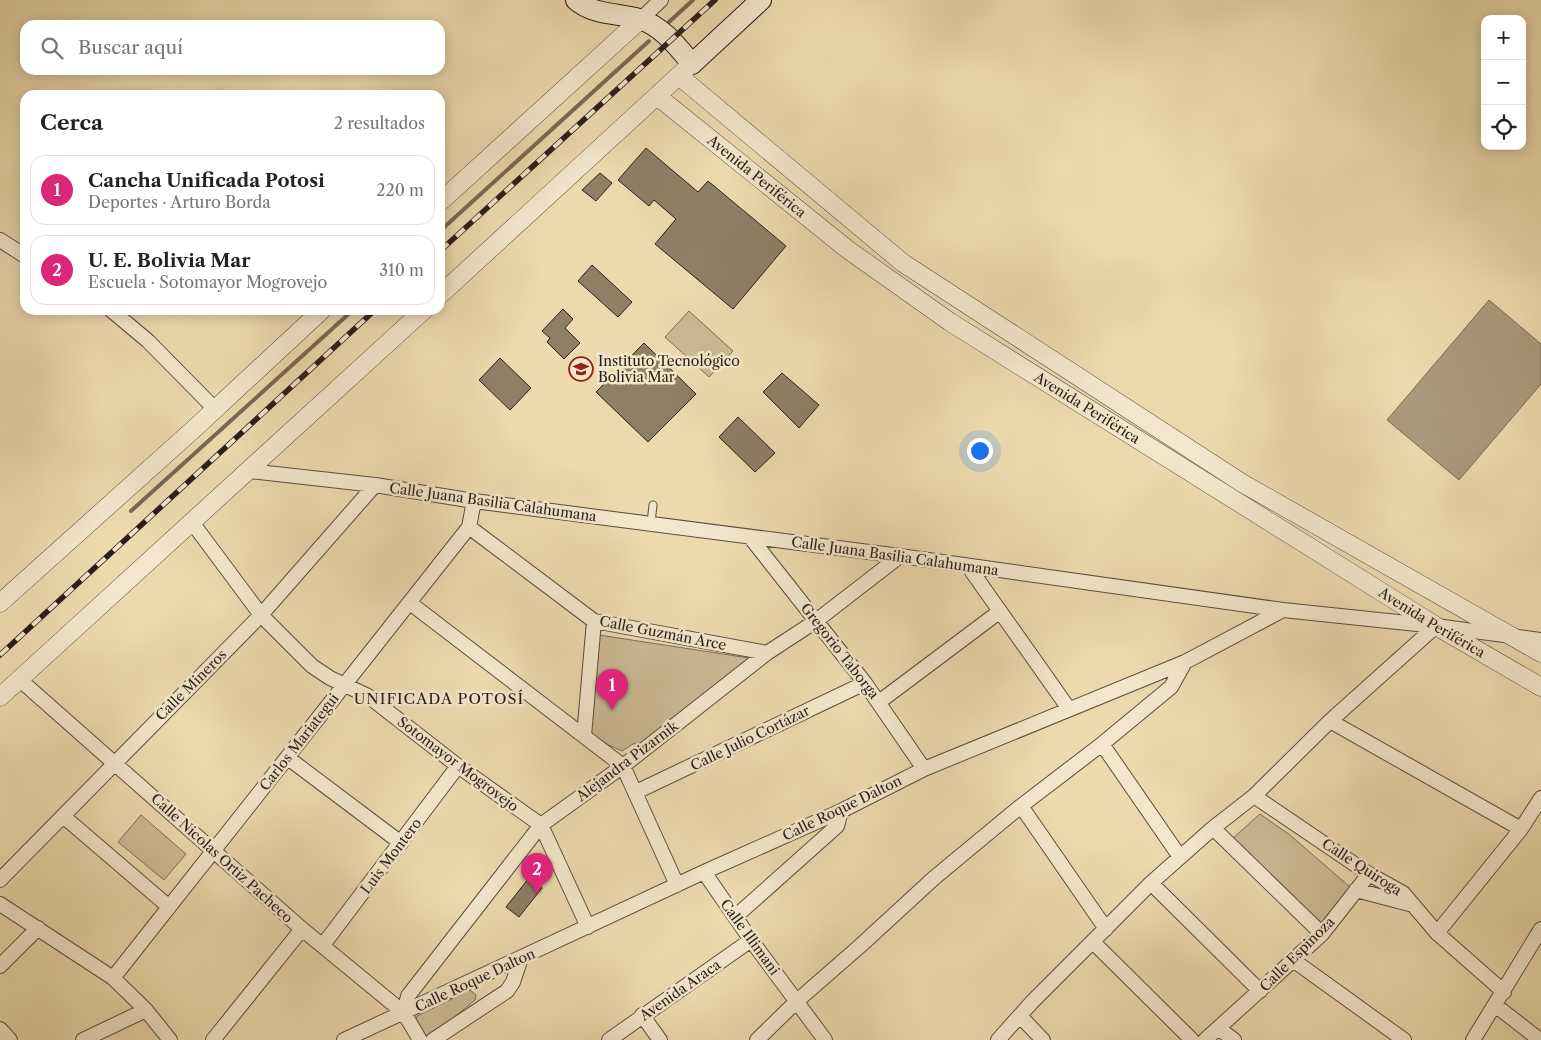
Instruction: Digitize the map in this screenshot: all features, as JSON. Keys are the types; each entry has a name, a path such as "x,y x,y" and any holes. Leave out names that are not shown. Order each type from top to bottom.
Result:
{"main road":[{"name":"Avenida Periférica","path":"576,0 582,5 598,12 640,20 652,26 672,40 685,70"},
{"path":"685,70 761,0"}],"street":[{"path":"445,197 661,0"},
{"path":"445,290 685,70"},
{"name":"Avenida Periférica","path":"685,70 904,263 1242,483 1541,654"},
{"name":"Avenida Periférica","path":"657,96 847,249 950,322 1436,626 1541,687"},
{"path":"0,240 20,253"},
{"path":"117,315 148,341 214,408"},
{"path":"0,603 195,428 214,408 316,315"},
{"path":"0,697 419,315"},
{"name":"Calle Juana Basilia Calahumana","path":"249,471 375,485 474,501 900,556 1283,610 1436,626 1541,640"},
{"name":"Calle Mineros","path":"0,880 114,762 261,615 375,485"},
{"name":"Carlos Mariategui","path":"112,978 212,850 288,758 344,684 410,604 469,527 474,501"},
{"name":"Sotomayor Mogrovejo","path":"191,521 261,615 312,666 330,678 368,696 458,766 541,825 588,927"},
{"name":"Calle Guzmán Arce","path":"469,527 594,621 767,653"},
{"name":"Gregorio Taborga","path":"750,537 865,683 924,769"},
{"name":"Alejandra Pizarnik","path":"404,1013 408,996 541,825 623,766 767,653 816,621 900,556"},
{"path":"968,566 1069,709"},
{"path":"410,604 623,766 677,885"},
{"name":"Calle Roque Dalton","path":"344,1040 704,872 841,811 924,769 1185,662 1283,610"},
{"path":"879,702 999,612"},
{"path":"584,736 594,621"},
{"path":"998,1040 1032,1002 1151,883 1213,828 1254,796 1330,721 1436,626"},
{"path":"757,1040 797,1001 934,878 1171,687 1185,662"},
{"name":"Calle Nicolas Ortiz Pacheco","path":"20,679 302,929 404,1013 420,1040"},
{"name":"Calle Julio Cortázar","path":"636,792 865,683"},
{"path":"1330,721 1521,829"},
{"path":"1102,744 1180,857"},
{"path":"288,758 400,843"},
{"name":"Luis Montero","path":"323,945 458,766"},
{"name":"Calle Quiroga","path":"1254,796 1369,874 1403,893 1437,933 1504,992"},
{"path":"1437,933 1521,829 1541,798"},
{"path":"1021,806 1106,929"},
{"path":"735,917 837,826 841,811"},
{"path":"63,816 168,906"},
{"path":"1213,828 1322,934"},
{"name":"Calle Illimani","path":"704,872 751,940 825,1040"},
{"name":"Calle Espinoza","path":"1205,1040 1322,934 1369,874"},
{"path":"1151,883 1260,991"},
{"path":"1356,890 1413,905"},
{"path":"0,904 112,978 146,1010 170,1040"},
{"path":"0,966 38,928"},
{"path":"213,1040 302,929"},
{"path":"1473,1040 1541,929"},
{"name":"Avenida Araca","path":"609,1040 751,940"},
{"path":"1093,942 1192,1040"},
{"path":"433,1040 507,991 521,958"},
{"path":"1293,960 1404,1040"},
{"path":"1495,1005 1540,1040"},
{"path":"83,1040 146,1010"},
{"path":"642,1015 660,1040"},
{"path":"1020,1016 1043,1040"},
{"path":"1218,1028 1234,1040"},
{"path":"0,1029 10,1040"}],"lane":[{"path":"651,523 653,505"}],"shaded area":[{"path":"1489,300 1541,344 1541,384 1459,480 1387,420"},
{"path":"689,311 733,351 709,377 665,337"},
{"path":"599,635 749,658 651,742 633,744 622,751 587,735"},
{"path":"1260,814 1290,835 1350,887 1321,924 1233,838"},
{"path":"141,815 186,854 164,880 118,842"},
{"path":"470,990 476,995 475,1000 430,1037 423,1035 415,1021 417,1016"}],"building":[{"path":"646,148 698,192 708,181 786,246 733,309 655,244 676,219 654,200 649,206 618,180"},
{"path":"600,173 612,183 596,201 582,190"},
{"path":"592,265 632,302 618,317 578,281"},
{"path":"563,309 573,319 565,328 580,343 564,359 547,342 550,338 542,331"},
{"path":"644,343 696,394 648,442 596,392"},
{"path":"500,358 531,388 510,410 479,380"},
{"path":"782,373 819,405 799,428 763,392"},
{"path":"738,417 775,453 755,472 719,437"},
{"path":"529,878 542,888 519,917 506,907"}],"waterway":[{"path":"669,22 693,0"},
{"path":"445,226 649,41"},
{"path":"131,511 347,315"}],"railway":[{"path":"445,246 715,0"},
{"path":"0,655 370,315"}],"place":[{"name":"Instituto Tecnológico Bolivia Mar","path":"581,369"},
{"name":"Cancha Unificada Potosi","path":"612,710"},
{"name":"U. E. Bolivia Mar","path":"537,894"}],"district":[{"name":"UNIFICADA POTOSÍ","path":"439,698"}]}
